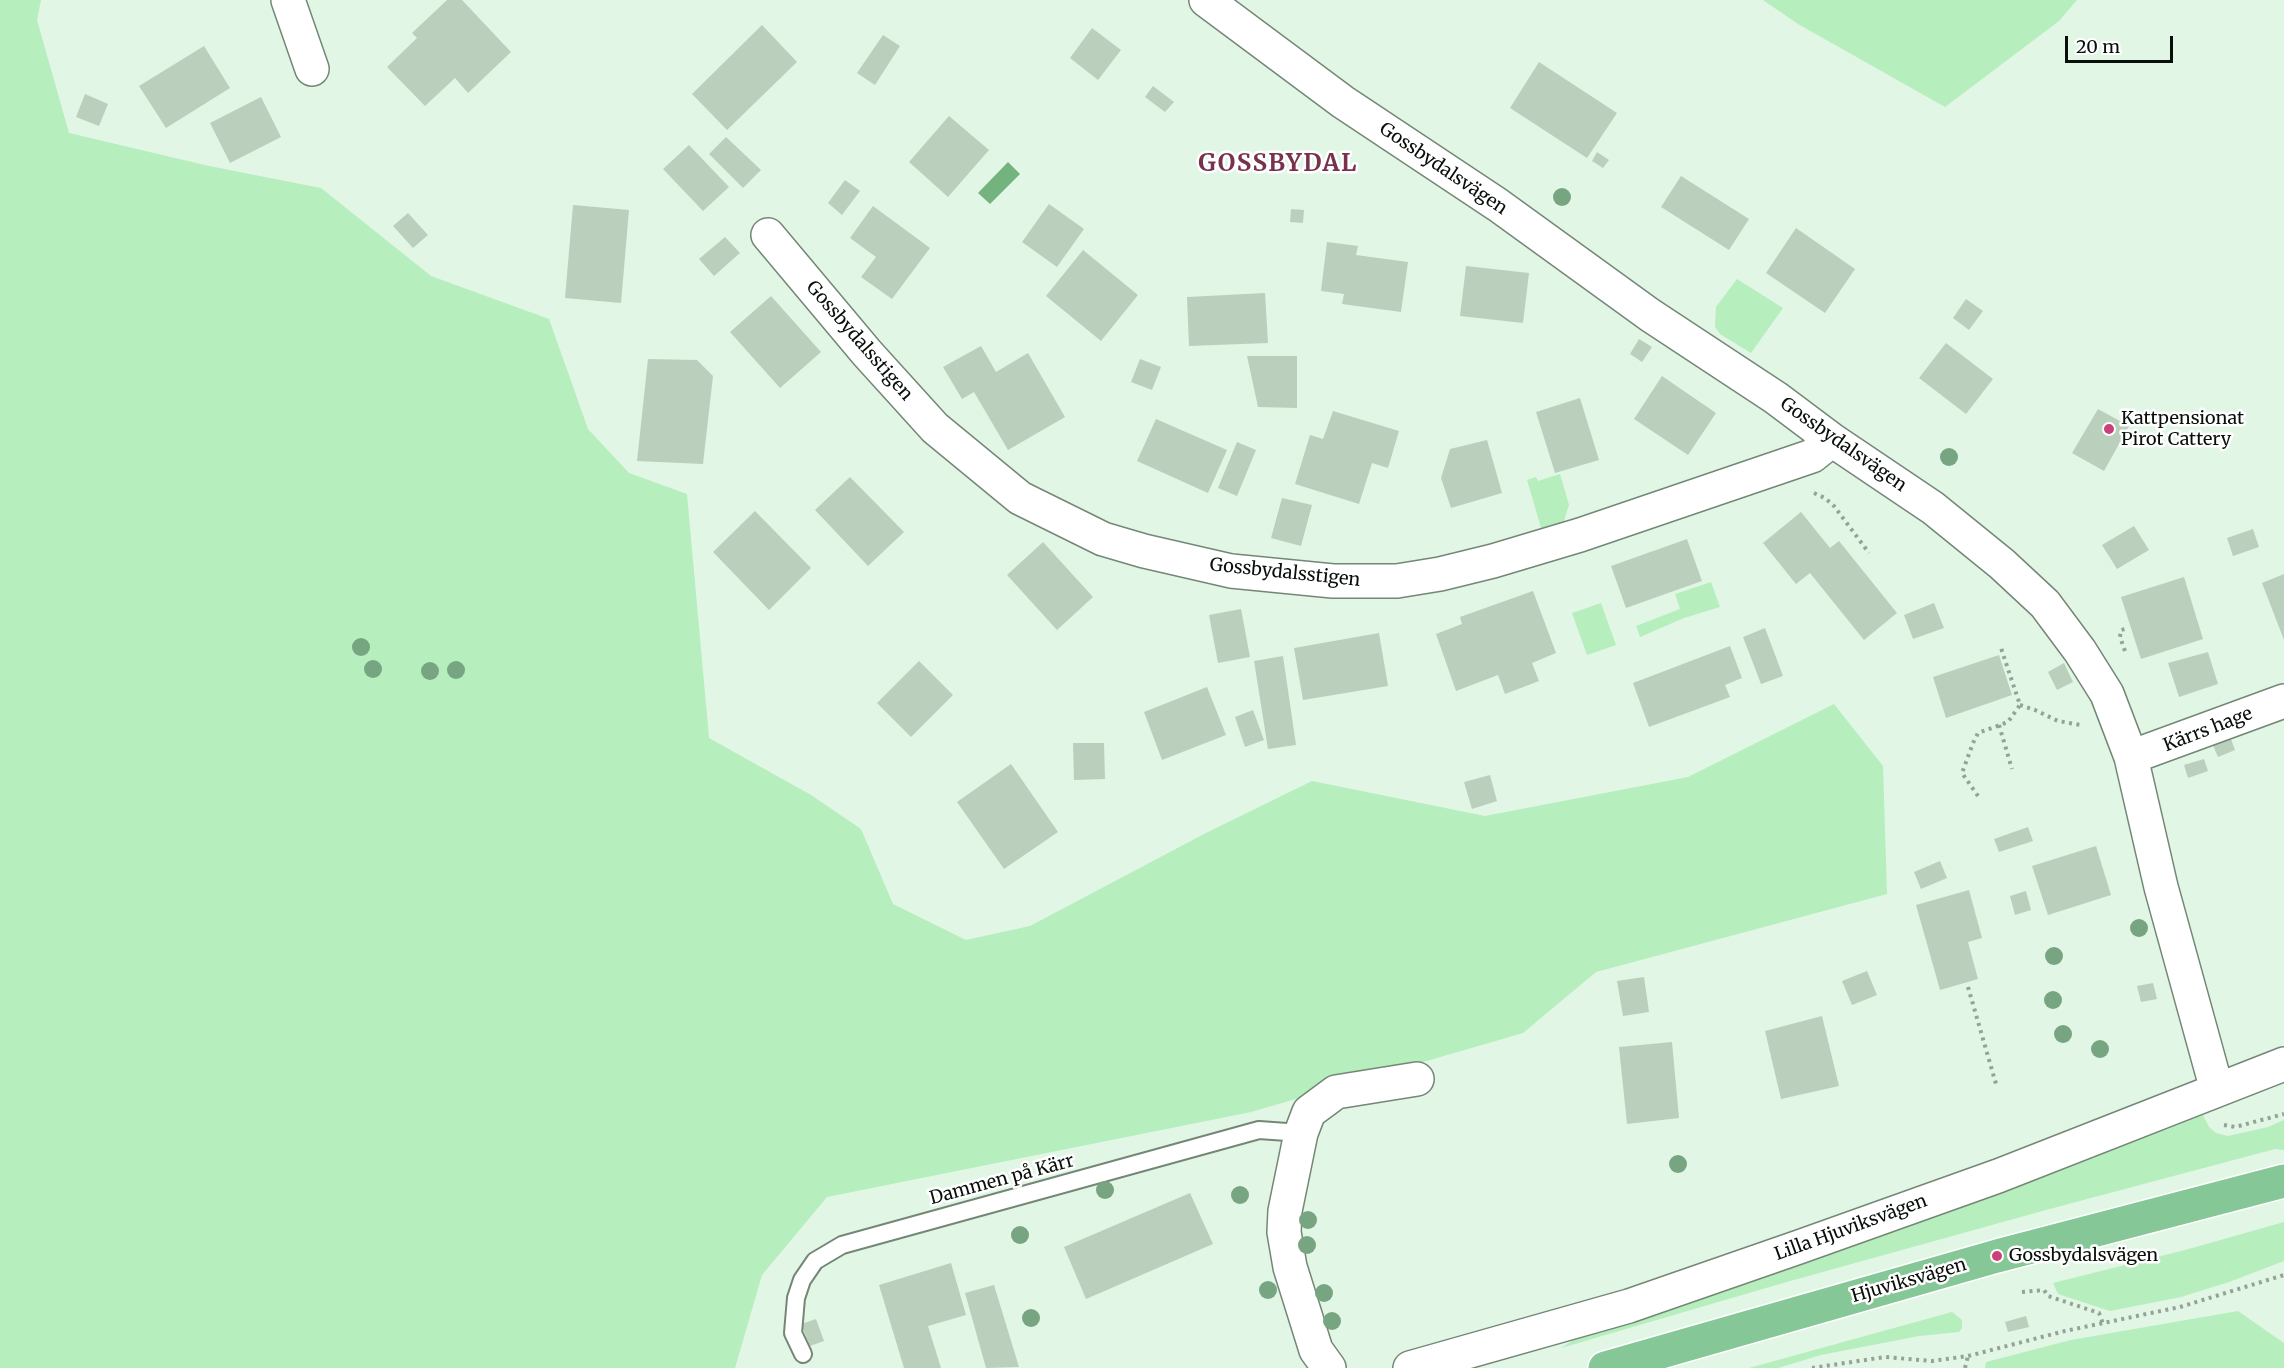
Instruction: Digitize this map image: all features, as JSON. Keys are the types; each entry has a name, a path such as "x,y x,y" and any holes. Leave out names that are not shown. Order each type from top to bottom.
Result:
{"main road":[{"name":"Hjuviksvägen","path":"1605,1368 1998,1256 2284,1181"}],"street":[{"path":"288,0 312,69"},
{"name":"Gossbydalsvägen","path":"1206,0 1343,102 1498,205 1650,315 1776,398 1832,440 1933,508 2002,564 2045,604 2080,651 2107,694 2131,757 2161,887 2217,1090"},
{"name":"Gossbydalsstigen","path":"768,235 867,353 935,428 1020,498 1104,538 1144,551 1231,571 1333,581 1397,581 1440,574 1580,535 1812,456 1832,440"},
{"name":"Kärrs hage","path":"2131,757 2284,701"},
{"name":"Lilla Hjuviksvägen","path":"1410,1368 1639,1303 1987,1180 2284,1064"},
{"path":"1329,1368 1316,1350 1290,1267 1284,1232 1286,1203 1301,1134 1310,1112 1336,1092 1417,1078"}],"lane":[{"name":"Dammen på Kärr","path":"803,1354 793,1333 795,1298 802,1280 815,1262 842,1245 1259,1130 1301,1134"}],"path":[{"path":"1810,493 1825,498 1834,506 1869,553"},
{"path":"2000,645 2020,705 2068,724 2080,725 2115,715"},
{"path":"1978,796 1963,776 1965,762 1978,733 2008,722 2020,705"},
{"path":"1998,726 2012,769"},
{"path":"1968,987 1996,1084"},
{"path":"1812,1368 1885,1357 1932,1361 1968,1356 2180,1306 2284,1275"},
{"path":"2022,1292 2044,1290 2048,1296 2099,1313 2103,1324"},
{"path":"1965,1368 1968,1356"}],"shaded area":[{"path":"0,0 41,0 37,20 69,133 209,166 321,188 431,276 549,319 588,429 629,473 687,494 709,738 811,795 861,829 893,904 966,940 1030,926 1204,834 1312,781 1485,816 1688,777 1834,704 1883,766 1887,894 1596,972 1523,1033 1251,1112 827,1197 762,1275 735,1368 0,1368"},
{"path":"1763,0 2077,0 2059,21 1945,107 1798,24"},
{"path":"1008,162 1020,174 990,204 978,193"},
{"path":"1737,279 1783,308 1751,353 1720,334 1715,327 1716,307"},
{"path":"1560,474 1569,505 1563,524 1542,531 1527,480 1536,477 1538,481"},
{"path":"1711,582 1720,607 1684,618 1640,637 1636,626 1680,609 1675,594"},
{"path":"1601,603 1616,645 1587,655 1572,613"},
{"path":"2203,1115 2209,1127 2216,1133 2228,1136 2268,1127 2284,1120 2284,1150 2275,1149 2046,1210 1561,1348 1589,1330"},
{"path":"2284,1222 2284,1261 2181,1297 2110,1311 2058,1294 2053,1283 2185,1250"},
{"path":"2238,1311 2284,1343 2284,1368 1985,1368 1986,1362 2071,1340"},
{"path":"1952,1312 1962,1320 1962,1328 1959,1332 1919,1336 1821,1355 1778,1368 1749,1368"}],"building":[{"path":"447,0 462,0 511,52 468,93 455,78 425,106 387,67 417,38 412,33"},
{"path":"762,25 797,62 727,130 692,94"},
{"path":"1092,28 1121,50 1098,80 1070,58"},
{"path":"883,35 900,46 875,85 857,73"},
{"path":"204,46 230,88 166,128 139,86"},
{"path":"1539,62 1617,113 1587,158 1510,108"},
{"path":"1153,86 1174,102 1165,112 1145,97"},
{"path":"85,94 108,104 99,126 76,117"},
{"path":"261,97 281,137 230,163 210,123"},
{"path":"949,116 989,150 948,197 909,162"},
{"path":"726,137 761,170 743,188 709,154"},
{"path":"689,145 729,187 703,211 663,169"},
{"path":"1597,152 1609,160 1603,168 1592,161"},
{"path":"1681,176 1749,219 1729,250 1661,207"},
{"path":"845,180 860,191 842,215 828,203"},
{"path":"1049,204 1084,229 1057,267 1022,242"},
{"path":"573,205 629,210 621,303 565,298"},
{"path":"873,206 930,248 892,299 861,277 876,257 850,238"},
{"path":"1291,209 1304,210 1303,223 1290,222"},
{"path":"408,213 428,235 413,248 393,226"},
{"path":"1796,228 1855,269 1825,313 1766,273"},
{"path":"725,237 740,253 714,276 699,259"},
{"path":"1327,242 1358,246 1356,255 1408,262 1401,312 1342,304 1344,294 1321,291"},
{"path":"1083,250 1138,295 1101,341 1046,296"},
{"path":"1466,266 1529,273 1523,323 1460,316"},
{"path":"1265,293 1268,343 1189,346 1187,297"},
{"path":"771,296 821,352 780,388 730,332"},
{"path":"1966,299 1983,311 1969,330 1953,318"},
{"path":"1639,339 1652,347 1642,362 1630,354"},
{"path":"1946,343 1993,379 1966,414 1919,378"},
{"path":"981,346 996,372 1028,353 1065,417 1008,450 974,392 962,399 943,367"},
{"path":"1247,356 1297,356 1297,408 1258,407"},
{"path":"648,359 697,360 713,376 703,464 637,461"},
{"path":"1140,359 1161,367 1152,390 1131,382"},
{"path":"1662,376 1716,413 1688,455 1634,419"},
{"path":"1580,398 1599,460 1555,473 1536,412"},
{"path":"2098,409 2129,426 2104,471 2072,453"},
{"path":"1333,411 1399,431 1388,468 1372,463 1359,504 1295,484 1310,435 1323,439"},
{"path":"1156,419 1227,450 1208,493 1137,461"},
{"path":"1487,440 1502,493 1451,508 1441,478 1450,449"},
{"path":"1237,442 1256,450 1237,496 1218,488"},
{"path":"850,477 904,532 868,566 815,510"},
{"path":"1282,498 1312,505 1301,546 1271,538"},
{"path":"755,511 811,568 769,610 713,552"},
{"path":"1801,512 1830,548 1839,541 1897,613 1864,640 1810,573 1796,584 1763,543"},
{"path":"2134,526 2149,550 2117,569 2102,545"},
{"path":"2253,529 2259,547 2233,556 2227,538"},
{"path":"1687,539 1702,581 1626,608 1611,566"},
{"path":"1043,542 1093,597 1057,630 1007,575"},
{"path":"2284,574 2284,640 2262,583"},
{"path":"2184,577 2203,639 2141,659 2121,597"},
{"path":"1533,591 1556,653 1532,663 1539,681 1505,694 1498,675 1456,691 1436,634 1462,624 1460,617"},
{"path":"1934,603 1944,628 1913,639 1904,615"},
{"path":"1241,609 1250,657 1218,663 1209,615"},
{"path":"1765,628 1783,676 1761,684 1743,637"},
{"path":"1379,633 1388,686 1303,700 1294,648"},
{"path":"1730,646 1742,678 1725,685 1730,697 1649,727 1633,683"},
{"path":"2208,652 2218,684 2179,697 2168,663"},
{"path":"1999,655 2012,695 1946,718 1933,677"},
{"path":"1283,656 1296,745 1268,749 1254,661"},
{"path":"919,661 953,695 911,737 877,703"},
{"path":"2064,663 2073,682 2057,690 2048,672"},
{"path":"1207,687 1226,735 1162,760 1144,712"},
{"path":"1253,710 1264,740 1245,747 1235,717"},
{"path":"2229,734 2235,750 2218,757 2211,741"},
{"path":"1073,743 1104,743 1105,779 1074,780"},
{"path":"2204,759 2208,771 2188,778 2184,765"},
{"path":"1011,764 1058,832 1004,869 957,802"},
{"path":"1490,775 1497,801 1472,809 1464,782"},
{"path":"2028,827 2033,841 1999,852 1994,839"},
{"path":"2096,846 2111,895 2048,915 2032,866"},
{"path":"1940,861 1947,878 1921,889 1914,872"},
{"path":"1969,890 1982,938 1968,942 1978,979 1940,990 1916,905"},
{"path":"2026,891 2031,910 2015,915 2010,896"},
{"path":"1867,971 1877,995 1852,1005 1842,981"},
{"path":"1644,977 1649,1012 1623,1016 1617,981"},
{"path":"2153,983 2157,999 2141,1002 2137,986"},
{"path":"1822,1016 1839,1086 1781,1099 1765,1031"},
{"path":"1672,1042 1679,1118 1627,1124 1619,1047"},
{"path":"1190,1193 1213,1244 1086,1299 1064,1247"},
{"path":"951,1263 966,1315 928,1326 941,1368 904,1368 879,1285"},
{"path":"994,1285 1019,1367 986,1368 965,1293"},
{"path":"2026,1316 2029,1327 2008,1332 2005,1322"},
{"path":"816,1319 824,1341 810,1346 801,1324"}],"place":[{"name":"Kattpensionat Pirot Cattery","path":"2109,429"},
{"name":"Gossbydalsvägen","path":"1997,1256"}],"district":[{"name":"GOSSBYDAL","path":"1278,164"}]}
